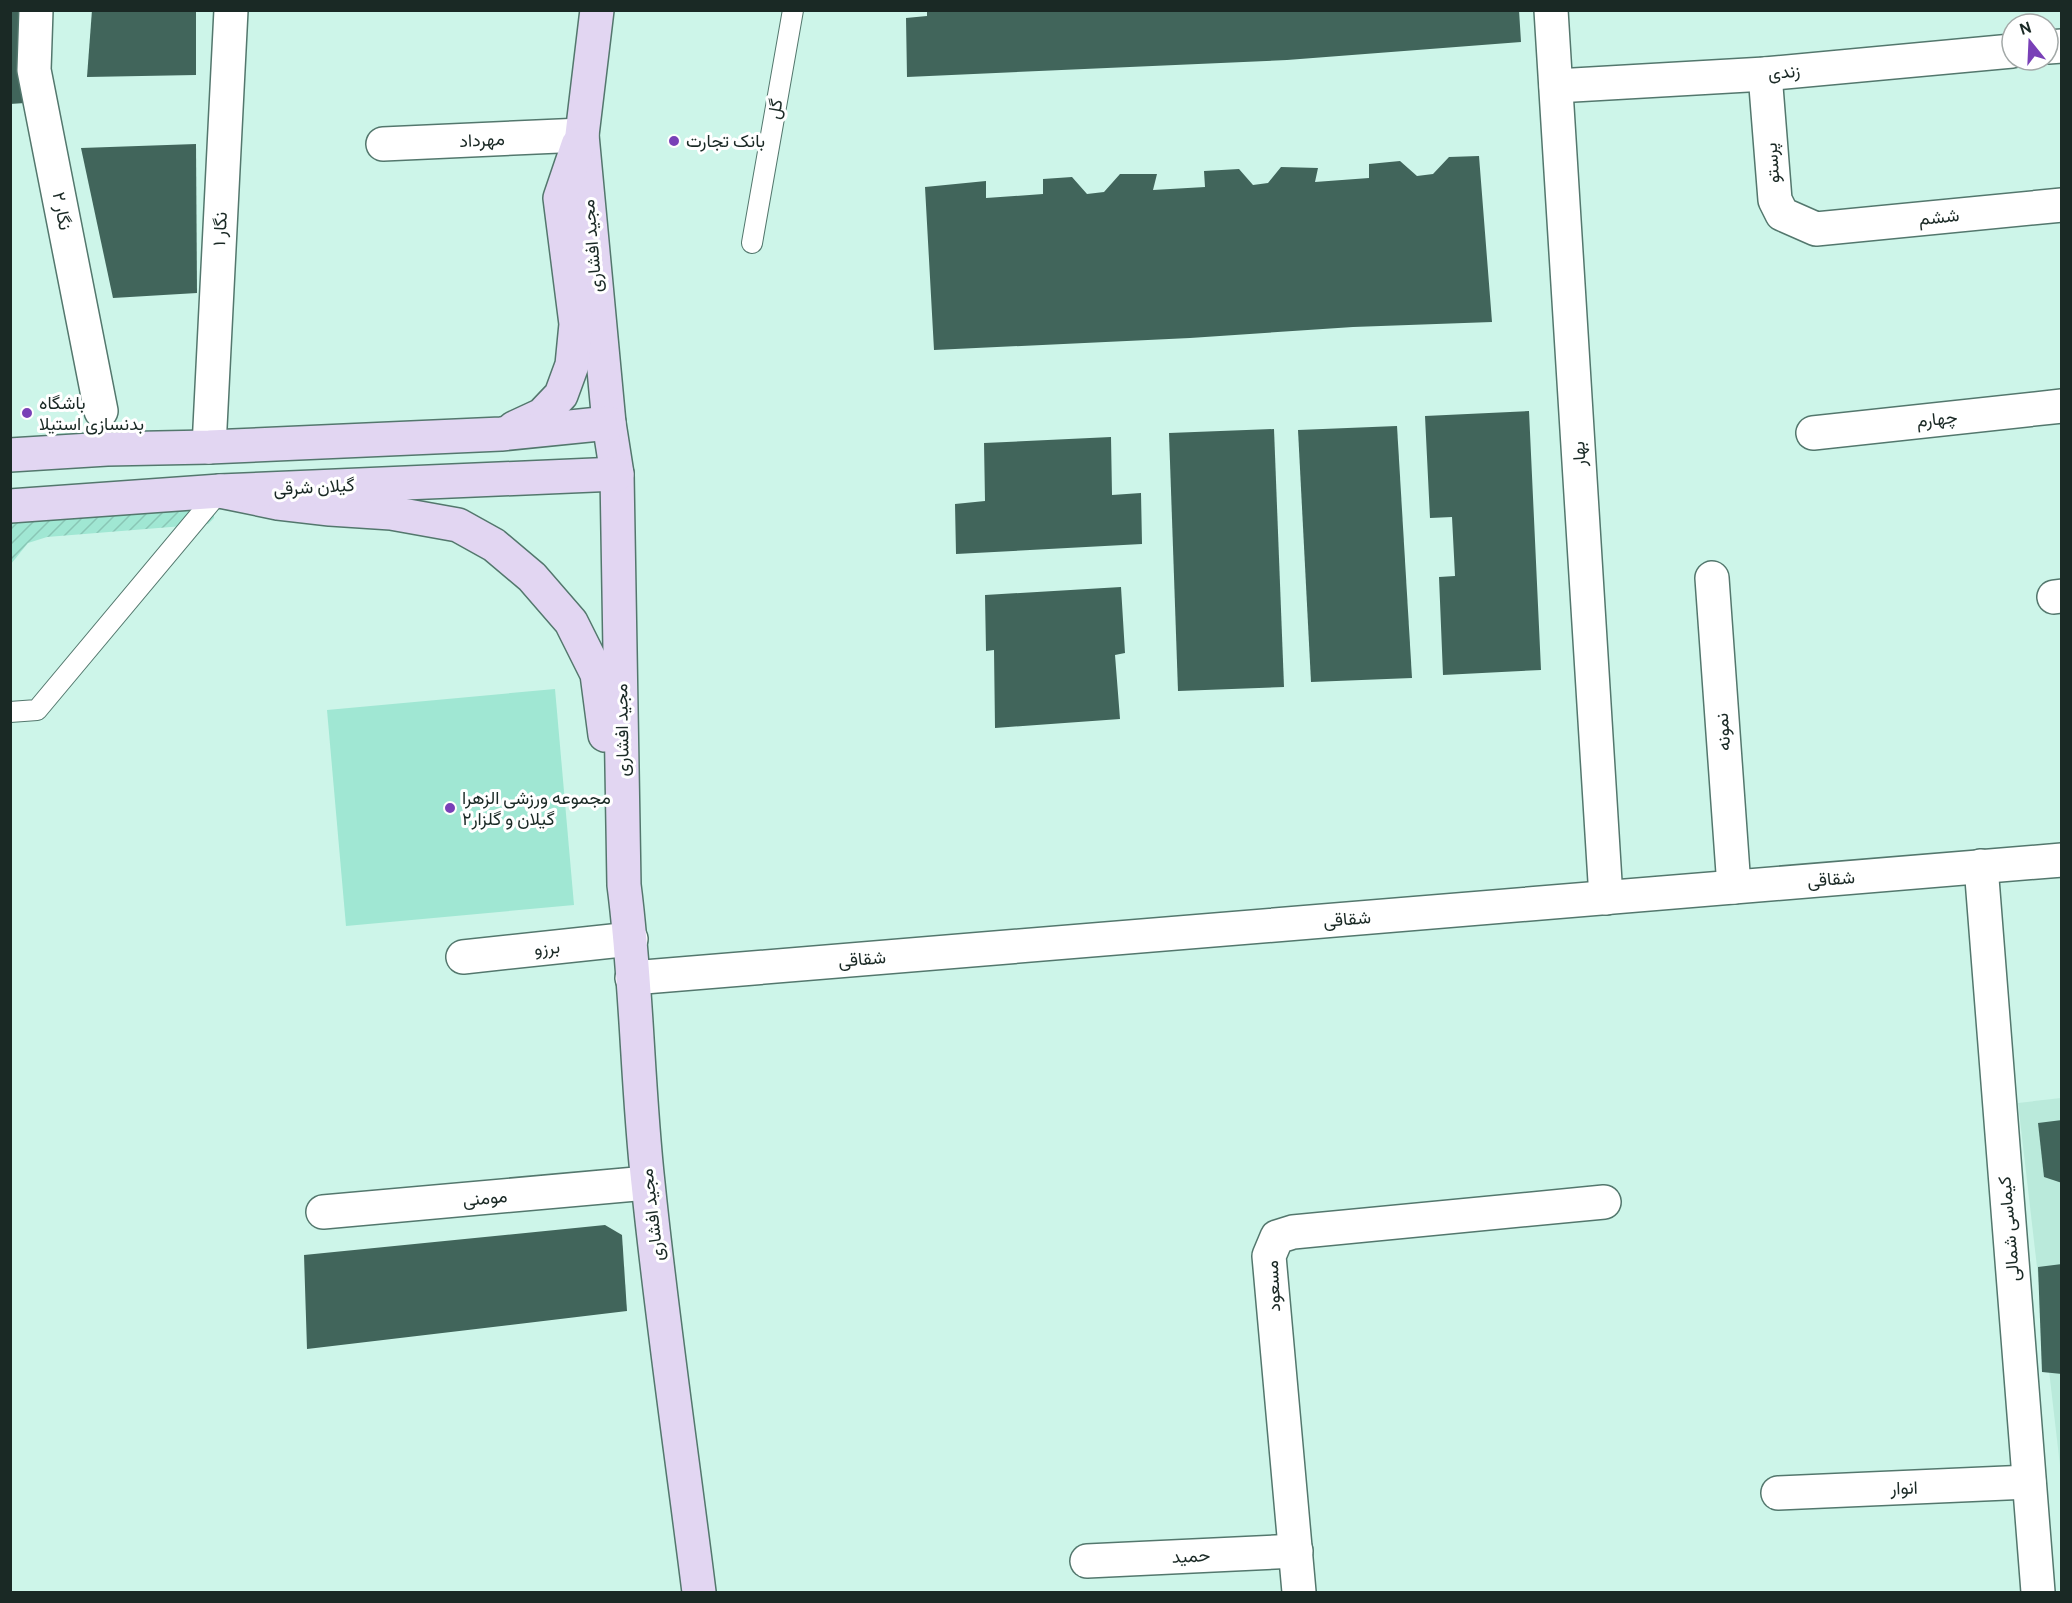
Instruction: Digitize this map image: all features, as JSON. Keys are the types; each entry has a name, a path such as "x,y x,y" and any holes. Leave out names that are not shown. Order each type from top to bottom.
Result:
{"main road":[{"name":"مجید افشاری","path":"597,10 582,135 609,423 617,474 624,885 631,939 647,1183 699,1593"},
{"path":"501,434 542,415 561,395 572,365 576,324 560,198 582,135"},
{"path":"10,455 107,448 209,447 501,434 609,423"},
{"name":"گیلان شرقی","path":"10,506 220,491 617,474"},
{"path":"220,491 289,504 391,513 458,525 494,545 532,577 570,622 597,674 624,885"}],"street":[{"name":"نگار ۲","path":"36,10 34,70 101,411"},
{"name":"نگار ۱","path":"209,447 231,10"},
{"name":"بهار","path":"1551,10 1606,898"},
{"name":"زندی","path":"1556,86 1765,74 2000,52"},
{"name":"پرستو","path":"1765,74 1775,200 1782,214 1816,229"},
{"name":"مهرداد","path":"383,144 582,135"},
{"name":"ششم","path":"1816,229 2061,205"},
{"name":"چهارم","path":"1813,433 2061,406"},
{"name":"نمونه","path":"1712,578 1734,887"},
{"name":"شقاقی","path":"632,978 2061,860"},
{"name":"کیماسی شمالی","path":"1981,866 2038,1593"},
{"name":"برزو","path":"463,957 631,939"},
{"name":"مومنی","path":"323,1212 647,1183"},
{"name":"مسعود","path":"1299,1593 1269,1256 1277,1237 1293,1232 1604,1202"},
{"name":"انوار","path":"1778,1493 2030,1482"},
{"name":"حمید","path":"1087,1561 1296,1551"}],"lane":[{"name":"گل","path":"752,243 793,10"},
{"path":"10,712 37,710 220,491"}],"shaded area":[{"path":"200,507 214,512 214,518 208,524 47,537 28,543 11,564 11,520"},
{"name":"مجموعه ورزشی الزهرا گیلان و گلزار۲","path":"555,689 574,905 346,926 327,710"},
{"path":"2061,1098 2061,1474 2018,1103"}],"building":[{"path":"10,10 19,10 25,103 10,104"},
{"path":"92,10 196,10 196,75 87,77"},
{"path":"927,10 1519,10 1521,42 1287,60 907,77 906,18 927,16"},
{"path":"196,144 197,293 113,298 81,148"},
{"path":"1479,156 1492,322 1353,327 1190,338 934,350 925,187 986,181 986,198 1043,194 1043,179 1072,177 1087,194 1104,192 1120,174 1157,174 1153,190 1205,187 1204,171 1239,169 1253,185 1268,183 1281,167 1318,168 1315,182 1369,178 1369,164 1400,161 1417,176 1433,174 1449,157"},
{"path":"1529,411 1541,670 1443,675 1439,577 1455,576 1452,517 1430,518 1425,416"},
{"path":"1397,426 1412,678 1311,682 1298,430"},
{"path":"1274,429 1284,687 1178,691 1169,433"},
{"path":"1111,437 1112,495 1141,493 1142,544 956,554 955,504 985,501 984,443"},
{"path":"1121,587 1125,653 1115,655 1120,719 995,728 994,650 986,651 985,595"},
{"path":"2062,1120 2062,1183 2044,1177 2038,1123"},
{"path":"605,1225 622,1235 627,1311 307,1349 304,1255"},
{"path":"2062,1264 2062,1374 2042,1372 2038,1267"}],"place":[{"name":"بانک تجارت","path":"674,141"},
{"name":"باشگاه بدنسازی استیلا","path":"27,413"},
{"name":"مجموعه ورزشی الزهرا گیلان و گلزار۲","path":"450,808"}]}
